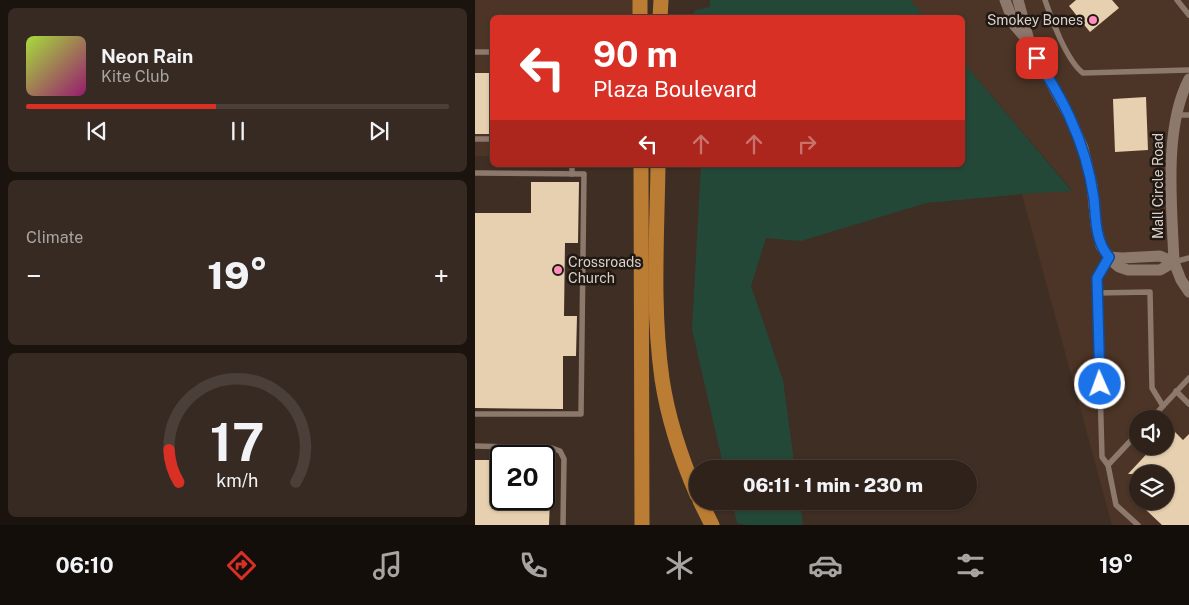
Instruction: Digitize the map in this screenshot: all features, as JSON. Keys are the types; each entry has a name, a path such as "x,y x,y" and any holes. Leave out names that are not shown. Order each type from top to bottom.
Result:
{"highway":[{"path":"640,0 640,15"},
{"path":"660,15 661,0"},
{"path":"641,167 642,525"},
{"path":"658,167 657,318 662,379 670,418 689,474"},
{"path":"704,510 712,525"}],"street":[{"path":"1005,0 1015,26 1031,44"},
{"path":"1018,0 1031,44 1070,118 1083,148 1092,185 1098,236 1101,246 1109,257 1160,256 1174,262"},
{"name":"Mall Circle Road","path":"1189,79 1185,86 1174,125 1171,147 1174,262 1181,280 1189,292"}],"lane":[{"path":"1045,0 1051,18 1075,67 1083,72 1189,70"},
{"path":"1177,0 1189,15"},
{"path":"475,52 490,52"},
{"path":"1177,115 1189,114"},
{"path":"475,139 490,139"},
{"path":"571,167 571,174"},
{"path":"475,173 584,174 581,414 475,414"},
{"path":"1109,257 1097,278 1102,457 1108,465 1116,505 1138,525"},
{"path":"1174,262 1189,258"},
{"path":"1097,293 1150,292 1152,388 1163,406"},
{"path":"1159,410 1189,378"},
{"path":"1176,392 1189,404"},
{"path":"1108,465 1129,443"},
{"path":"475,446 552,448 560,451 564,459 563,525"}],"shaded area":[{"path":"475,0 640,0 640,15 490,15 490,156 475,156"},
{"path":"910,0 1189,0 1189,525 1112,525 1022,194 1072,190 965,64 965,15 923,15"}],"green space":[{"path":"710,0 910,0 923,15 693,15 694,11 710,7"},
{"path":"965,64 1072,191 926,203 801,241 766,238 751,286 783,380 794,460 722,460 692,329 701,167 965,167"},
{"path":"734,510 801,510 803,525 746,525 737,523"}],"building":[{"name":"Smokey Bones","path":"1076,0 1112,0 1119,8 1090,32 1069,6"},
{"path":"475,73 490,73 490,134 475,134"},
{"path":"1146,97 1148,150 1115,152 1113,99"},
{"name":"Crossroads Church","path":"531,182 579,182 578,243 565,243 564,316 577,316 576,356 563,356 563,409 475,408 475,213 531,213"},
{"path":"1174,431 1183,440 1189,434 1189,525 1162,525 1146,510 1174,510 1174,465 1136,465 1146,455 1174,455"},
{"path":"475,460 490,460 490,510 550,510 549,525 475,525"}],"place":[{"name":"Smokey Bones","path":"1093,20"},
{"name":"Crossroads Church","path":"558,270"}],"route":[{"path":"1037,58 1058,94 1083,148 1092,185 1098,236 1104,252 1109,257 1097,278 1100,384"}]}
